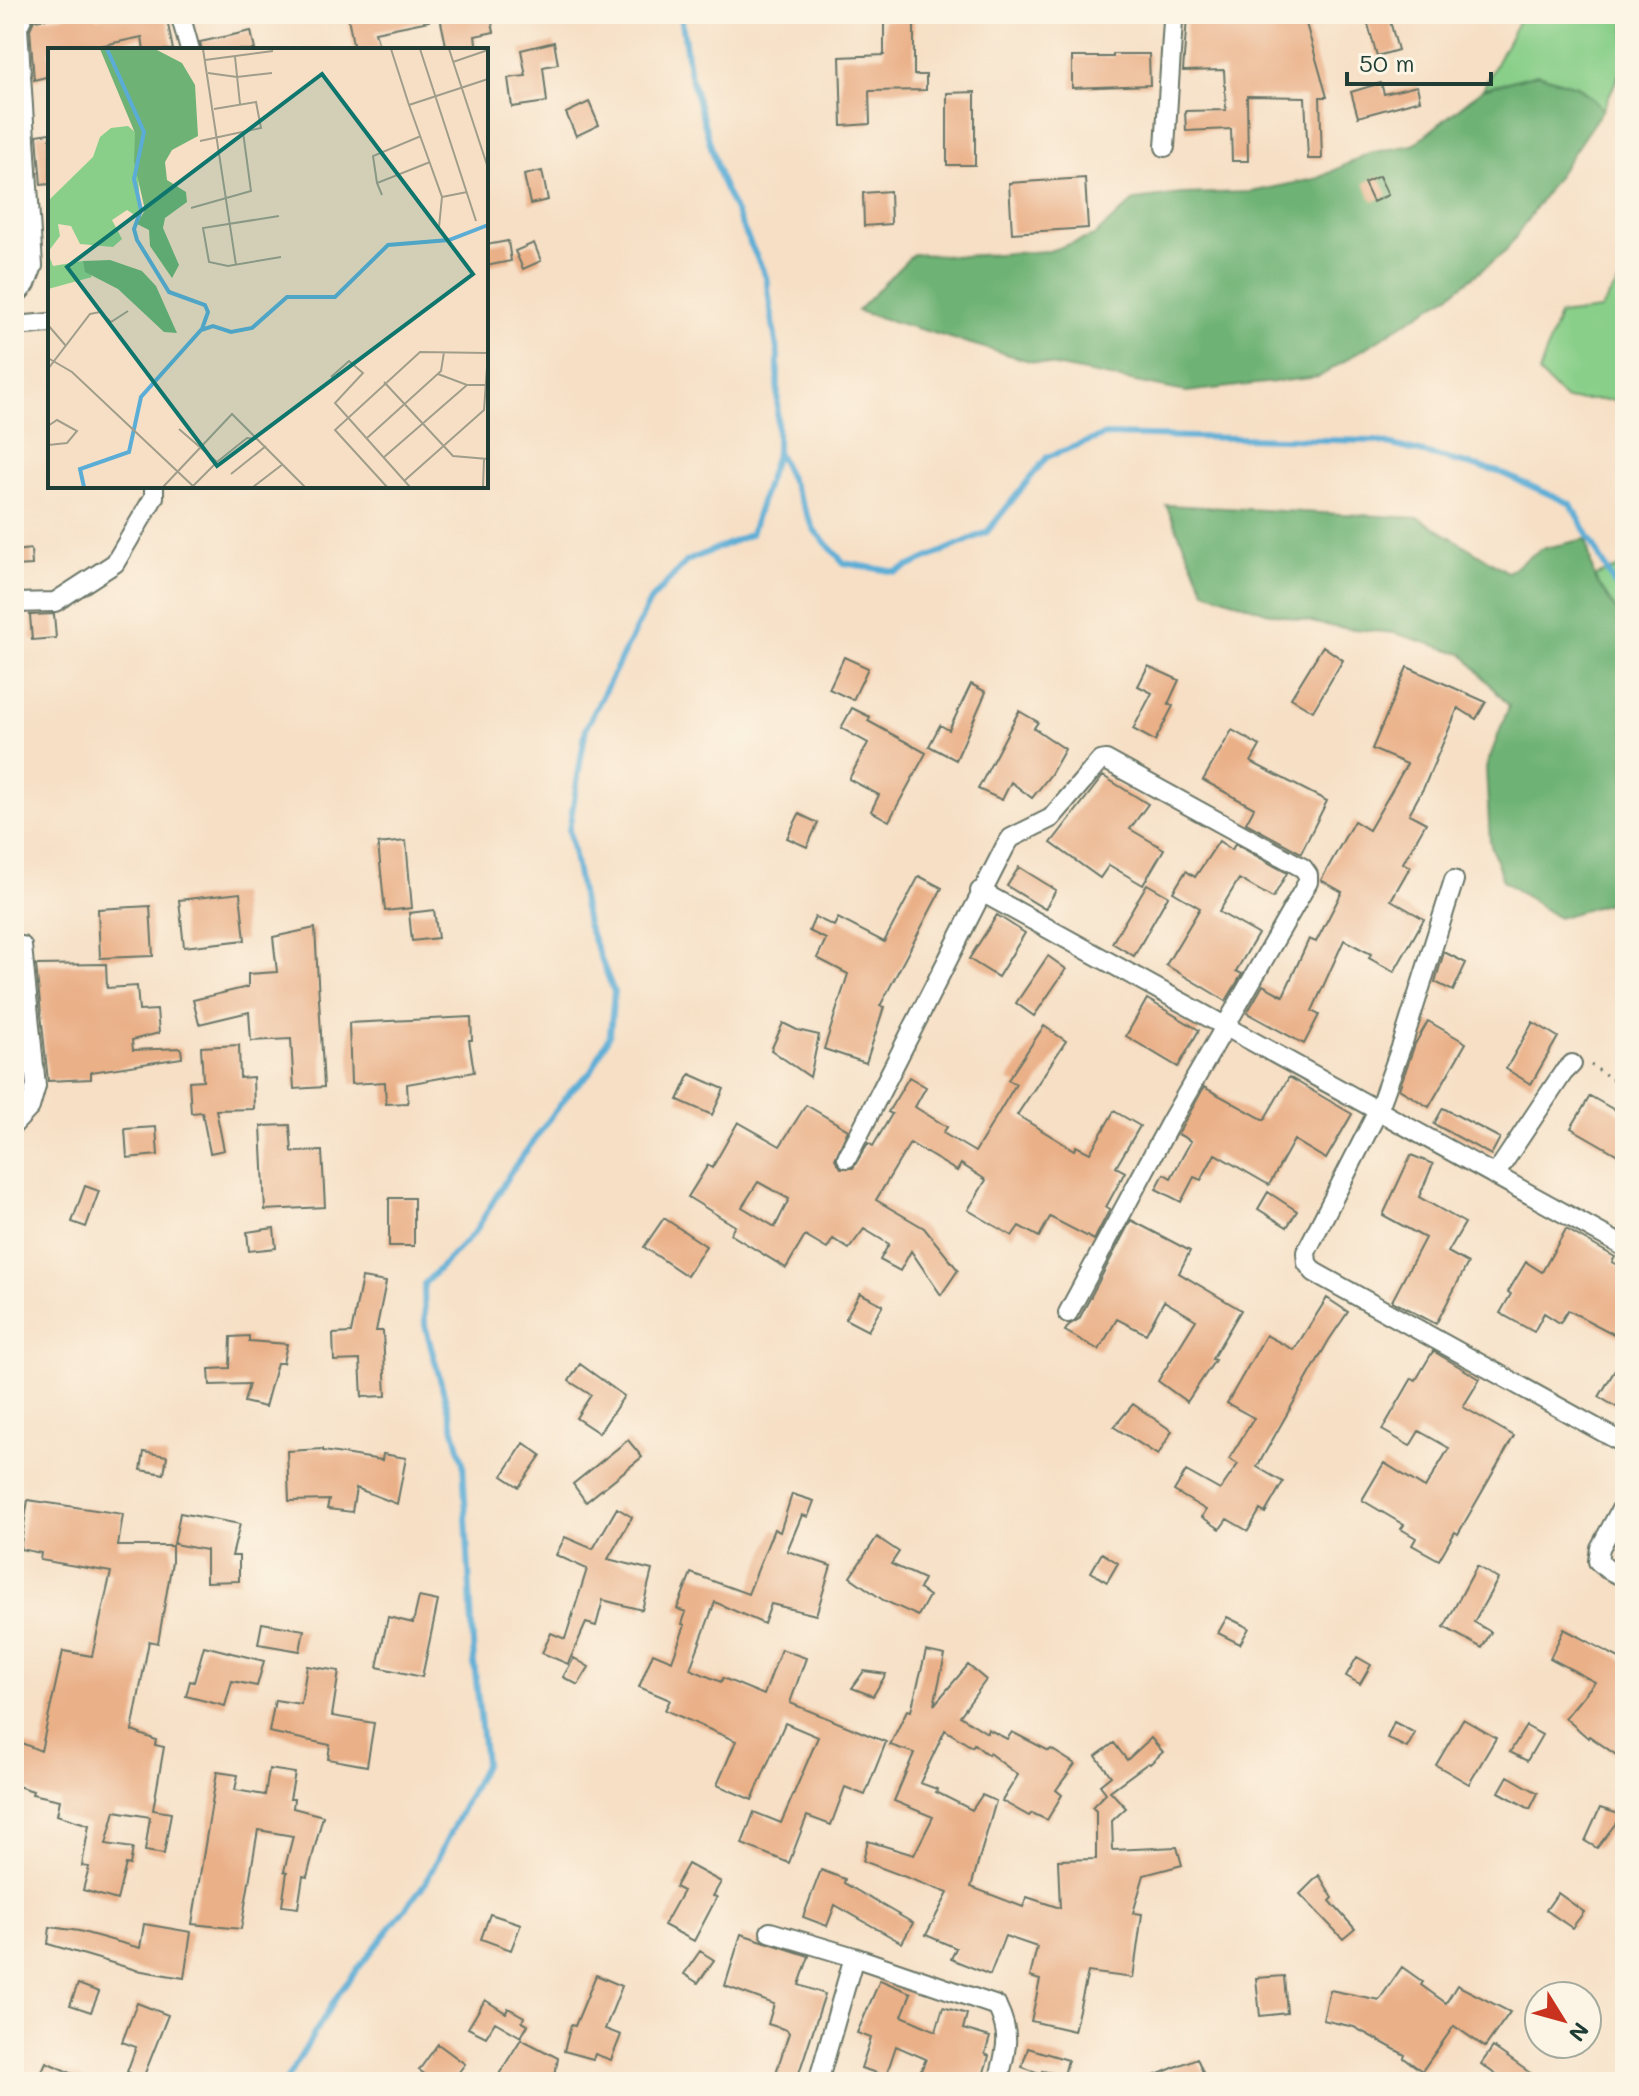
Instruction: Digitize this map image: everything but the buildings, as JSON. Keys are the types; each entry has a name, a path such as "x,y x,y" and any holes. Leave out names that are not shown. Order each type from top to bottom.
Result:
{"street":[{"path":"180,14 189,48"},
{"path":"1165,147 1173,21 1176,14"},
{"path":"14,297 26,284 33,266 18,23 22,15"},
{"path":"14,326 48,323"},
{"path":"14,603 55,602 115,563 154,497 154,488"},
{"path":"847,1158 980,891 1011,838 1051,818 1094,766 1106,760 1303,868 1308,882 1118,1215 1068,1313"},
{"path":"1454,880 1378,1111 1306,1252 1307,1263 1314,1272 1625,1444"},
{"path":"980,891 1625,1247"},
{"path":"14,1124 30,1107 36,1086 22,946"},
{"path":"1495,1175 1572,1064"},
{"path":"1625,1502 1600,1548 1598,1561 1625,1578"},
{"path":"770,1932 997,2006 1009,2042 998,2082"},
{"path":"818,2082 854,1957"}],"path":[{"path":"1572,1064 1584,1060 1625,1088"}],"green space":[{"path":"1522,14 1625,14 1625,61 1603,109 1579,87 1537,74 1483,89"},
{"path":"1537,74 1579,87 1603,109 1506,251 1451,294 1319,377 1186,392 1030,361 857,311 913,254 963,256 1049,251 1094,236 1135,200 1182,194 1251,192 1319,178 1369,153 1413,145 1483,89"},
{"path":"1625,273 1625,400 1566,400 1539,373 1559,315 1600,310"},
{"path":"1166,505 1419,518 1508,572 1541,549 1586,539 1594,577 1625,624 1625,898 1558,918 1503,881 1490,842 1486,768 1509,706 1463,654 1395,633 1334,627 1266,612 1205,591"},
{"path":"1625,565 1625,624 1594,577"}],"waterway":[{"path":"285,2082 339,1993 426,1882 485,1763 474,1662 463,1462 425,1325 424,1284 475,1232 510,1173 571,1090 591,1072 610,1034 614,992 587,924 569,830 586,728 650,601 687,561 751,534 777,451 778,356 766,277 721,181 689,71 681,14"},
{"path":"777,451 815,531 844,563 896,572 987,532 1047,457 1105,435 1376,441 1499,472 1571,504 1615,585 1625,593"}]}
